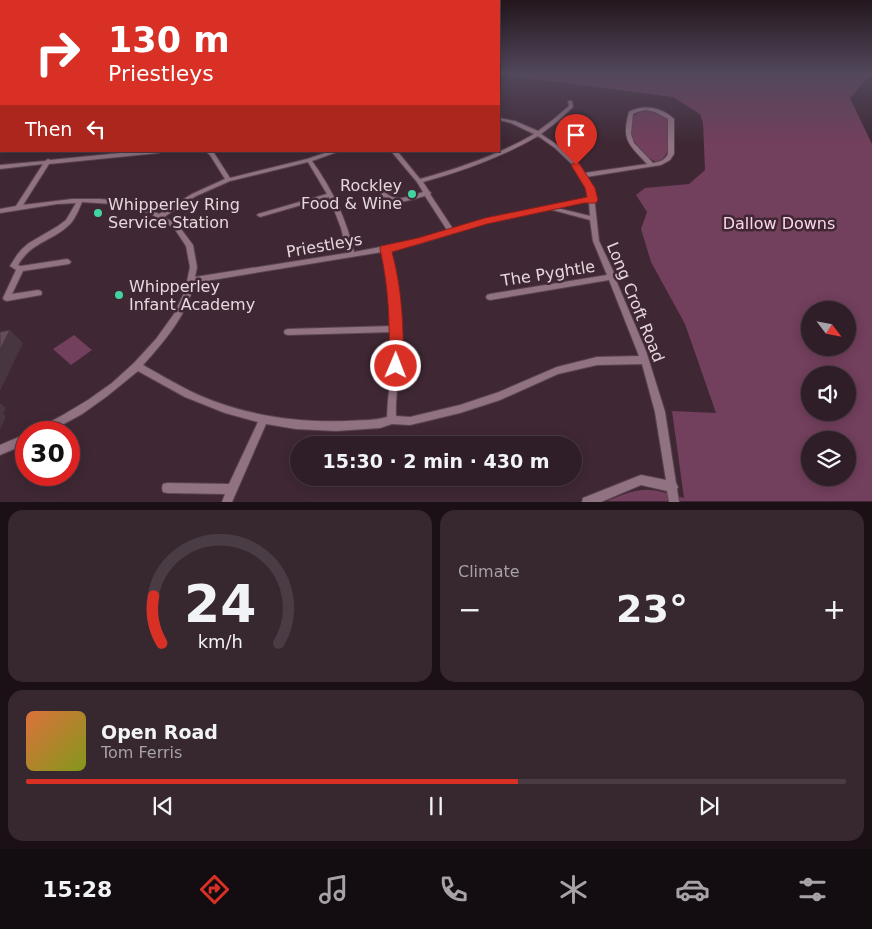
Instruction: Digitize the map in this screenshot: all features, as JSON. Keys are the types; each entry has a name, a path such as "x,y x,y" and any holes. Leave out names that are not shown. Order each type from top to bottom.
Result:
{"street":[{"path":"419,180 485,160 556,122 571,106 570,102"},
{"path":"584,175 661,163 671,154 671,119 659,111 635,110 631,113 628,134 631,143 651,164"},
{"name":"Long Croft Road","path":"500,119 513,122 537,133 557,147 584,175 590,188 596,240 649,370 660,412 674,502"},
{"path":"0,168 48,161 144,152"},
{"path":"209,152 228,180"},
{"path":"162,215 194,195 228,180 334,152"},
{"path":"395,152 419,180 451,231"},
{"path":"309,160 323,178 344,222 351,254"},
{"path":"18,209 48,161"},
{"path":"384,194 386,197 398,200 428,193"},
{"path":"260,215 331,195"},
{"name":"Priestleys","path":"193,280 385,249 485,221 584,200 592,200"},
{"path":"67,262 20,269 14,266 23,250 68,221 80,201"},
{"path":"0,211 80,201 112,201 162,215 182,230 194,254 193,280 184,305 165,334 136,366 96,399 59,421"},
{"name":"Priestleys","path":"545,208 559,209 594,219"},
{"path":"385,249 393,278 397,329 392,420"},
{"path":"20,269 7,298 38,293"},
{"name":"The Pyghtle","path":"490,297 612,276"},
{"path":"288,332 397,329"},
{"path":"136,366 188,394 225,409 264,420 336,426 380,424 392,420 410,421 460,410 500,396 558,371 597,362 644,360"},
{"path":"227,502 264,420"},
{"path":"0,450 15,444"},
{"path":"587,502 641,480 673,487"},
{"path":"166,488 232,489"}],"green space":[{"name":"Dallow Downs","path":"674,97 851,97 872,144 872,501 607,501 629,493 645,490 653,490 684,498 672,411 716,413 685,324 651,262 641,229 647,212 636,195 645,188 689,184 705,170 703,123 700,114"},
{"path":"643,111 651,111 667,118 669,148 667,153 658,162 650,159 637,146 630,129 631,121 635,115"},
{"path":"74,335 92,350 71,365 53,349"}],"building":[{"path":"10,330 0,350 0,332"}],"place":[{"name":"Rockley Food & Wine","path":"412,194"},
{"name":"Whipperley Ring Service Station","path":"98,213"},
{"name":"Whipperley Infant Academy","path":"119,295"}],"route":[{"path":"396,366 397,329 393,278 385,249 418,242 485,221 584,200 592,200 590,188 584,175 576,165"}]}
